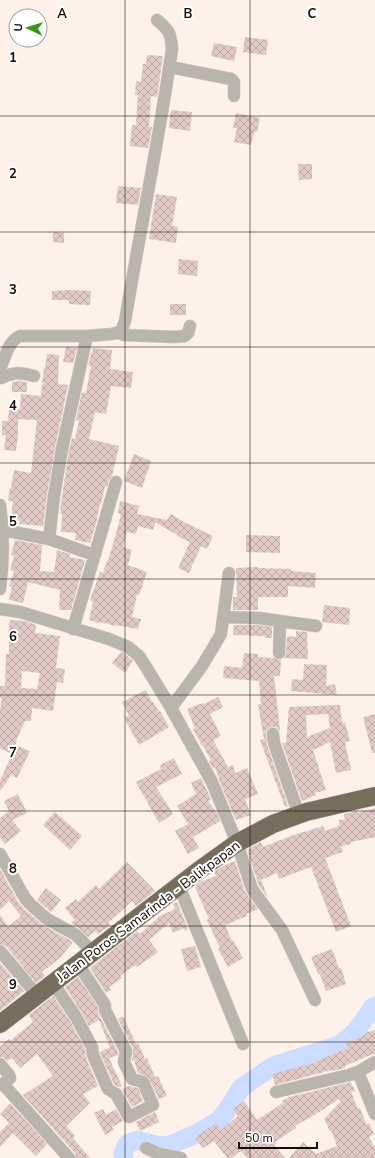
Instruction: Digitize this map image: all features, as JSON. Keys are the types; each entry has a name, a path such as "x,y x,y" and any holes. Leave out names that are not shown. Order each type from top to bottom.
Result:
{"highway":[{"name":"Jalan Poros Samarinda - Balikpapan","path":"0,1024 198,871 237,843 273,824 299,815 333,805 375,796"}],"street":[{"path":"0,377 11,344 17,337 87,336 112,334 119,332 122,329 125,321 159,137 170,67 172,49 171,40 167,29 157,20"},
{"path":"170,67 232,79 234,82 234,96"},
{"path":"119,332 124,335 174,337 185,336 188,333 190,326"},
{"path":"49,539 62,449 87,336"},
{"path":"0,377 14,373 25,373 34,376"},
{"path":"73,629 116,482"},
{"path":"0,505 3,530 0,589"},
{"path":"3,530 49,539 94,555"},
{"path":"171,708 202,666 221,634 229,573"},
{"path":"0,609 20,612 118,642 134,651 139,656 171,708 212,782 237,843 252,889 282,930 314,1000"},
{"path":"224,617 259,618 316,626"},
{"path":"279,653 280,621"},
{"path":"273,734 274,743 299,815"},
{"path":"0,854 25,898 30,904 47,919 76,935 93,952"},
{"path":"179,886 243,1044"},
{"path":"0,951 36,995"},
{"path":"53,983 76,1017 92,1047 93,1055 108,1089 116,1094 129,1117 153,1105 143,1082 132,1079 124,1062 126,1052 106,1010 106,1005 78,964"},
{"path":"276,1092 349,1075 358,1072 375,1062"},
{"path":"0,1064 10,1078 3,1084 69,1158"},
{"path":"358,1072 375,1114"},
{"path":"146,1148 157,1153 181,1158"}],"building":[{"path":"245,37 268,40 266,55 243,52"},
{"path":"214,43 237,47 234,61 211,56"},
{"path":"147,55 163,56 157,97 151,96 149,127 152,127 148,148 130,146 132,125 136,125 138,95 135,95 136,81 141,82 143,64 146,64"},
{"path":"171,110 192,112 190,131 169,128"},
{"path":"236,113 260,118 257,132 254,132 251,145 234,142 237,128 233,128"},
{"path":"298,164 312,164 312,179 299,180"},
{"path":"118,186 141,188 138,205 116,203"},
{"path":"156,194 177,197 172,226 178,227 176,243 149,239"},
{"path":"53,232 64,233 64,243 53,242"},
{"path":"179,259 198,261 197,276 178,274"},
{"path":"52,291 91,291 90,305 69,304 69,300 52,300"},
{"path":"170,304 186,304 186,315 170,315"},
{"path":"66,347 77,348 73,363 63,362"},
{"path":"93,348 112,350 110,369 133,372 131,388 111,386 106,414 95,412 89,439 119,446 112,476 107,487 105,486 90,543 75,540 76,533 61,532 62,514 60,514 60,510 69,450 72,438 75,439 79,421 76,420 82,392 86,393 91,366 88,365"},
{"path":"47,354 59,355 58,384 68,385 55,448 43,526 19,524 20,521 11,520 13,501 8,501 10,488 14,470 31,473 37,420 18,419 16,451 4,450 6,435 2,435 2,421 8,421 9,408 20,409 21,394 41,396"},
{"path":"12,382 27,382 27,392 12,392"},
{"path":"134,454 151,461 142,488 124,481"},
{"path":"120,501 139,506 137,514 167,520 171,514 213,536 207,549 201,546 189,573 178,568 190,542 177,536 155,522 153,530 138,526 136,534 127,532 123,547 132,550 128,565 147,572 139,595 137,594 132,617 141,619 138,629 89,620 93,602 90,600 100,572 103,573 108,561 116,534 121,514 118,513"},
{"path":"246,535 280,536 280,553 246,552"},
{"path":"15,540 42,545 40,571 54,572 57,550 70,554 69,557 85,560 71,610 59,610 60,590 28,582 23,603 9,600 12,587 9,586 14,571 10,570 14,556 11,555"},
{"path":"258,567 291,569 291,571 316,573 315,588 288,586 288,597 258,597 258,610 233,610 233,597 237,597 236,568"},
{"path":"324,605 350,608 349,625 322,622"},
{"path":"10,620 25,621 36,625 35,633 60,636 56,668 65,669 63,683 57,682 53,711 32,708 31,721 25,721 15,745 30,751 17,778 11,775 0,790 0,781 12,754 0,748 0,710 2,698 0,697 0,686 5,686 6,654 9,654 8,635","holes":["22,671 40,673 37,689 21,688"]},
{"path":"234,625 258,625 272,627 272,638 265,638 265,636 233,635"},
{"path":"296,631 307,632 308,659 284,658 286,653 287,636 296,637"},
{"path":"121,652 133,661 125,673 112,663"},
{"path":"244,653 258,654 258,657 281,660 280,676 274,676 280,731 276,727 272,727 266,731 266,735 267,745 288,806 285,807 260,740 264,739 258,704 261,704 259,681 223,678 224,666 242,668"},
{"path":"304,664 327,665 326,686 335,684 337,695 291,691 292,679 303,680"},
{"path":"146,690 152,702 159,712 160,711 169,727 139,745 124,718 129,715 122,702"},
{"path":"218,697 223,707 210,714 221,736 213,740 228,767 233,765 235,773 247,768 258,794 245,799 251,815 236,820 215,767 213,769 209,761 211,760 193,729 195,728 187,709 203,703 204,704"},
{"path":"340,705 342,723 345,722 350,741 345,742 351,770 336,773 330,742 313,750 326,790 315,793 316,795 302,801 282,743 286,743 289,707","holes":["328,714 330,728 307,737 306,715"]},
{"path":"375,714 375,753 372,753 363,717"},
{"path":"174,758 182,774 156,787 173,814 159,823 136,782 161,769 160,765"},
{"path":"201,778 211,799 208,801 217,813 220,821 193,837 199,848 188,854 175,831 188,824 177,806 196,794 191,783"},
{"path":"18,794 27,813 12,820 21,831 5,844 0,837 0,818 9,811 4,801"},
{"path":"375,808 375,837 351,842 351,844 341,846 343,852 325,858 351,926 336,932 311,867 279,879 277,873 261,880 268,898 259,886 247,850 261,842 263,847 323,826 325,831 339,826 339,820 345,819 344,814 357,811 357,813"},
{"path":"55,812 82,836 70,850 43,825"},
{"path":"235,861 245,892 258,909 246,914 247,916 225,925 232,941 233,940 243,958 228,967 218,949 220,948 207,920 209,919 195,887 200,882 216,876 214,872"},
{"path":"127,862 155,891 136,906 132,901 108,923 110,925 98,934 95,931 88,937 71,923 75,920 65,908 76,899 78,902 96,885 99,889"},
{"path":"0,869 18,902 25,910 43,925 73,942 60,958 42,972 45,976 36,983 6,946 0,944 0,915 8,927 21,916 9,901 0,910"},
{"path":"46,888 61,900 51,912 37,900"},
{"path":"177,902 188,929 186,931 184,928 173,933 169,923 149,940 158,952 137,967 135,965 120,976 122,978 109,987 111,990 106,993 90,968 137,931 140,934 160,916 175,909 173,904"},
{"path":"195,946 201,967 187,971 181,949"},
{"path":"332,949 339,968 341,968 346,984 326,991 320,974 318,974 311,957"},
{"path":"0,963 24,991 0,1011"},
{"path":"78,977 98,1007 98,1013 118,1052 118,1055 109,1058 122,1086 119,1087 114,1084 100,1053 110,1047 99,1020 89,1026 65,987"},
{"path":"53,996 70,1021 85,1049 86,1058 98,1086 83,1094 90,1103 66,1126 75,1136 73,1138 90,1158 76,1158 75,1153 23,1095 53,1076 37,1054 20,1068 12,1058 7,1061 3,1057 0,1057 0,1046 9,1039 11,1040 33,1022 29,1015"},
{"path":"123,1016 136,1044 138,1043 145,1059 147,1058 155,1077 158,1076 167,1096 159,1099 148,1077 138,1073 134,1060 132,1061 133,1048 118,1019"},
{"path":"375,1030 375,1053 345,1066 345,1068 275,1085 272,1074 317,1062 348,1048 346,1044 365,1035 365,1033"},
{"path":"351,1082 355,1091 351,1092 358,1109 360,1108 366,1124 369,1123 374,1134 369,1137 375,1148 375,1158 289,1158 303,1142 316,1154 337,1146 331,1130 330,1131 324,1119 341,1101 339,1099 295,1126 296,1128 275,1142 276,1144 274,1145 285,1158 247,1158 241,1151 232,1158 227,1158 214,1141 203,1148 195,1138 216,1123 221,1130 238,1116 233,1109 244,1101 257,1120 283,1103 282,1101 289,1097"},
{"path":"129,1086 138,1088 143,1101 132,1107 122,1089"},
{"path":"10,1103 47,1144 36,1156 13,1133 0,1147 0,1132 9,1123 0,1114"},
{"path":"103,1109 106,1115 116,1109 123,1121 112,1127 114,1130 105,1135 94,1113"},
{"path":"155,1112 159,1122 140,1131 136,1122"}],"waterway":[{"path":"124,1158 123,1154 127,1144 137,1140 159,1146 170,1145 196,1134 219,1120 241,1088 273,1066 339,1045 354,1033 375,1006"}]}
